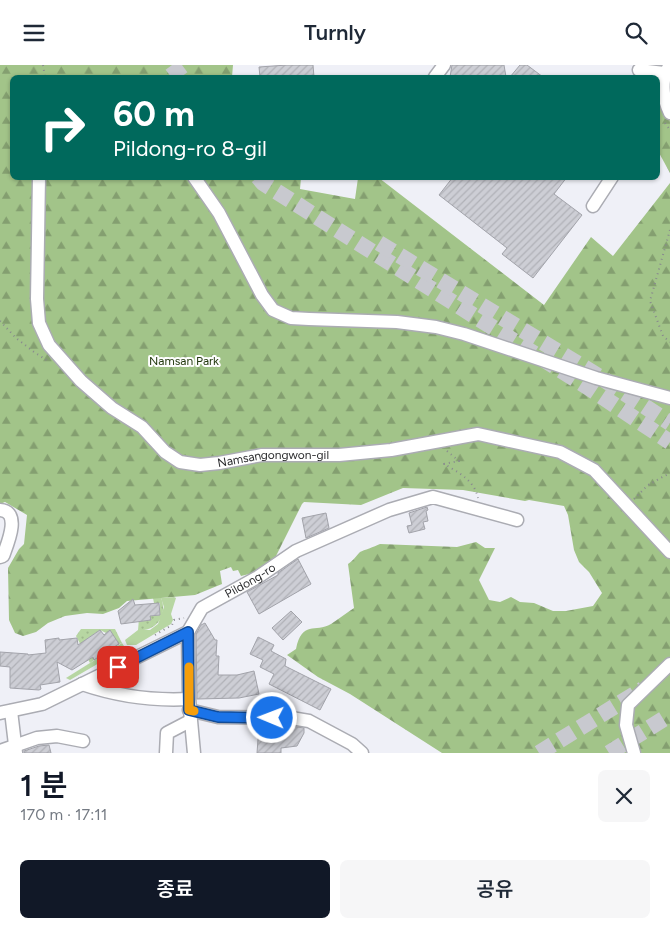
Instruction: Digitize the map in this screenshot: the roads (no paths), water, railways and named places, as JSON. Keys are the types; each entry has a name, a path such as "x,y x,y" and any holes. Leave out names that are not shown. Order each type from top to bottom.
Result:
{"street":[{"path":"638,71 667,67 664,90 670,113"},
{"name":"Namsangongwon-gil","path":"39,180 37,299 39,323 49,345 60,360 81,381 112,408 142,427 165,452 180,462 200,465 262,455 339,455 391,450 478,434 560,452 594,470 670,551"},
{"path":"196,180 219,213 262,295 273,311 292,318 397,322 436,327 464,334 596,378 670,398"},
{"path":"593,206 610,180"},
{"name":"Pildong-ro","path":"188,632 202,608 258,577 296,551 389,509 433,497 517,520"},
{"path":"0,510 4,510 10,515 12,533 3,556 0,557"},
{"path":"15,750 6,712 42,704 188,632 189,710 194,753"},
{"path":"634,753 626,725 628,705 670,664"},
{"path":"82,684 107,693 162,701 218,717 291,718 309,721 352,745 362,753"},
{"path":"166,753 167,733 189,710"},
{"path":"0,751 15,750 37,738 57,735 83,741"}],"tunnel":[{"path":"172,65 180,75"},
{"path":"260,180 589,388 670,442"},
{"path":"379,243 600,377 670,423"},
{"path":"539,753 643,689"},
{"path":"609,753 670,715"}],"park label":[{"name":"Namsan Park","path":"184,361"}]}
